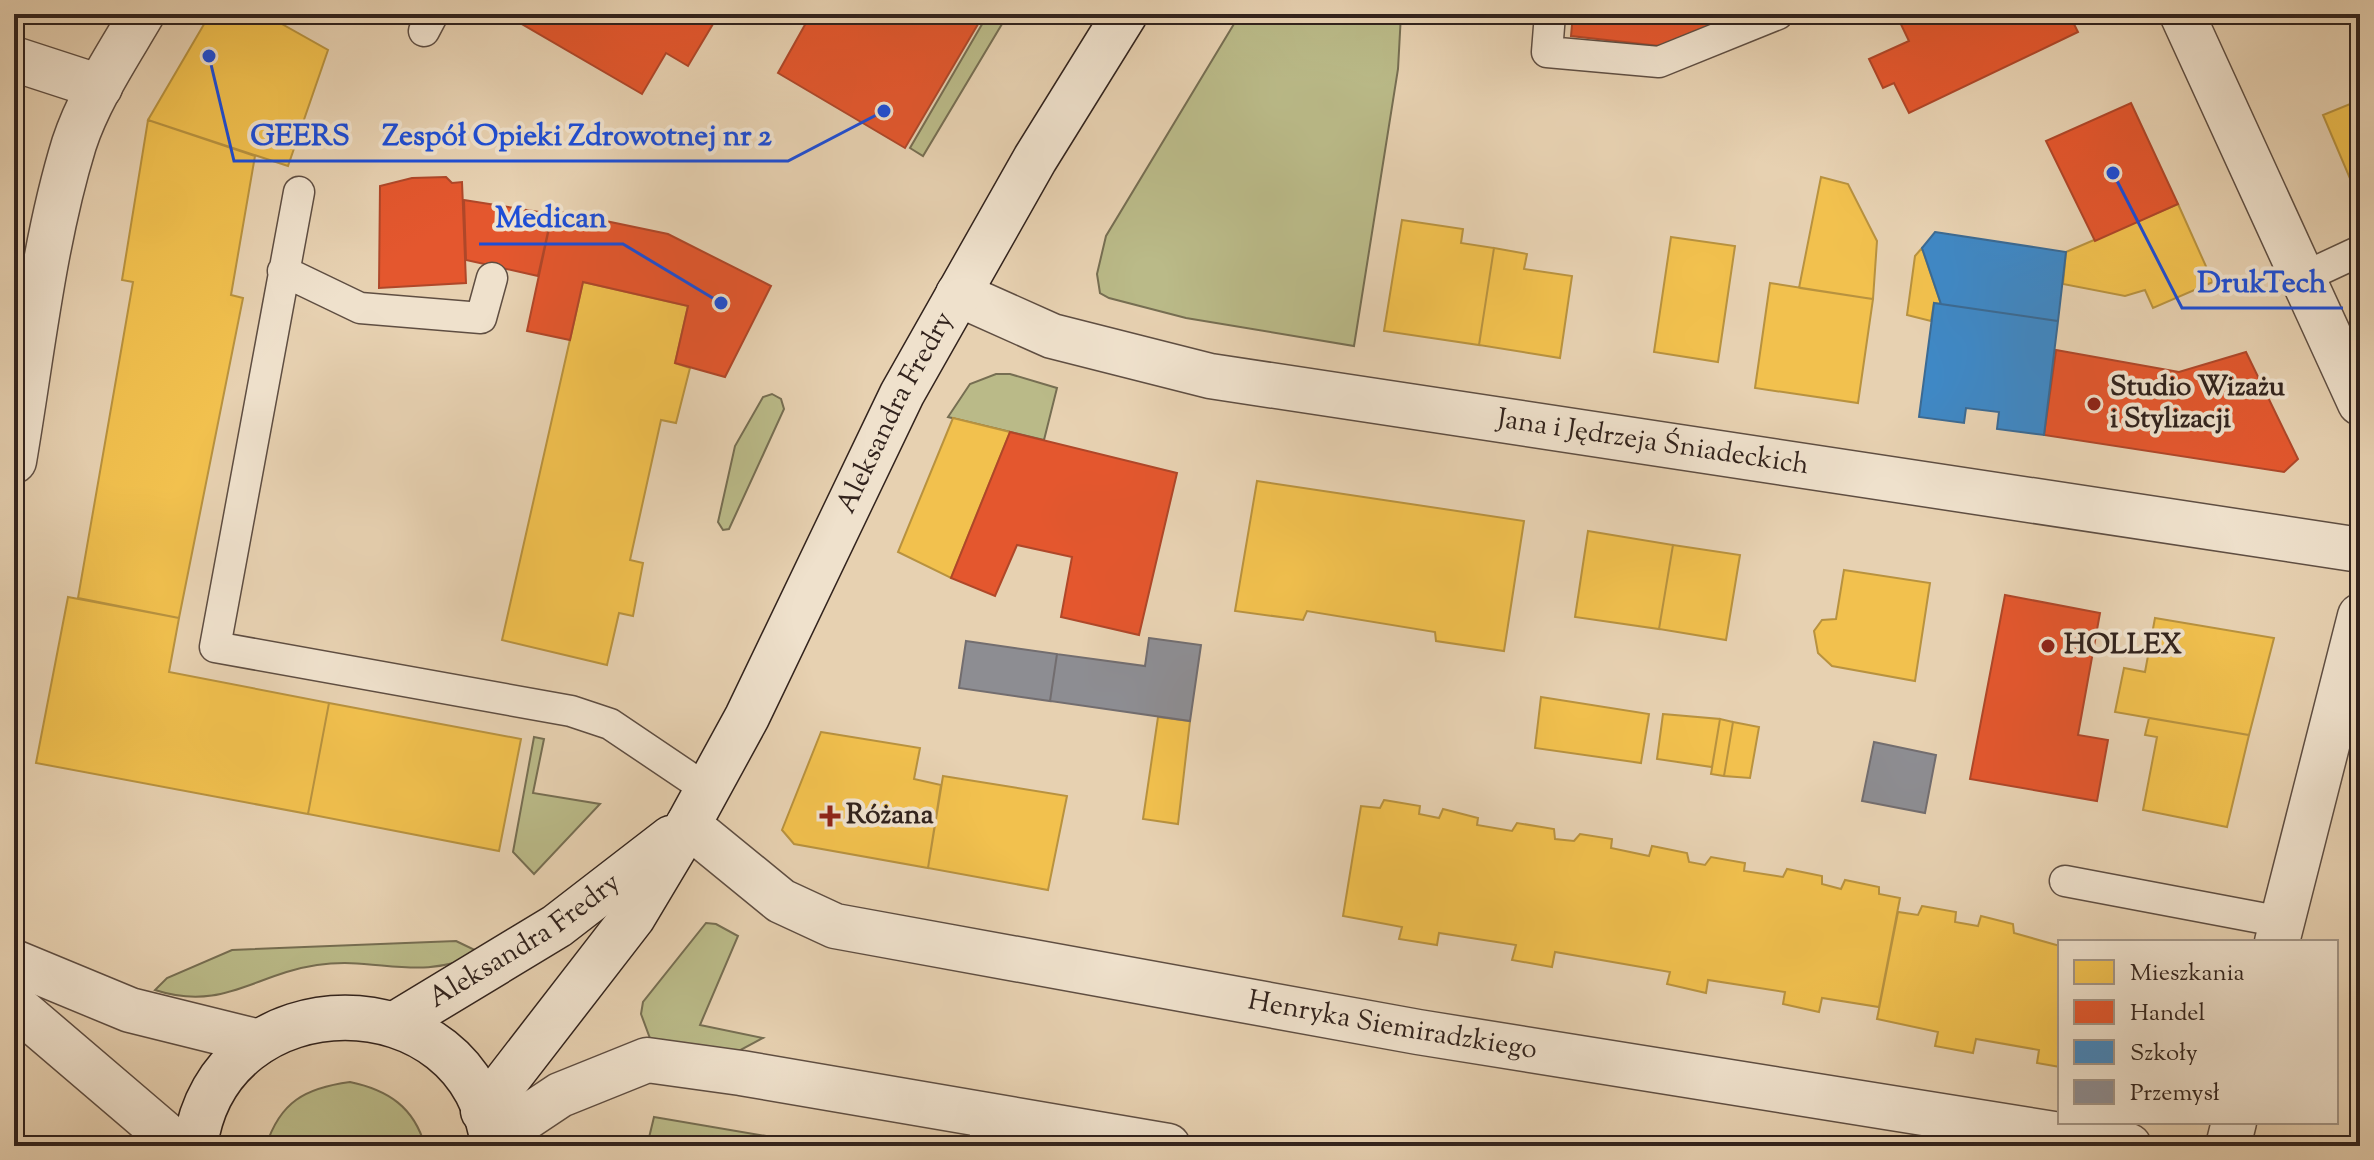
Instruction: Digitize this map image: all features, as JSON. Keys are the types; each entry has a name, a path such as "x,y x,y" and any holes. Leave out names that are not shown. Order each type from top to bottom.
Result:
{"street":[{"path":"14,461 75,143 100,87 142,14"},
{"name":"Aleksandra Fredry","path":"491,1134 633,917 698,807 902,394 1035,159 1125,14"},
{"path":"2182,14 2360,403"},
{"path":"14,59 100,87"},
{"name":"Jana i Jędrzeja Śniadeckich","path":"958,294 1052,336 1210,376 2360,550"},
{"path":"2279,932 2360,616"},
{"name":"Aleksandra Fredry","path":"395,1024 557,926 698,807"},
{"name":"Henryka Siemiradzkiego","path":"698,807 781,901 835,926 1389,1027 2129,1146"},
{"path":"14,962 130,1010 259,1042"},
{"path":"14,1005 179,1146"},
{"path":"195,1146 198,1127 211,1094 232,1066 259,1042 290,1025 324,1016 360,1016 395,1024 426,1040 454,1063 477,1093 491,1134 509,1129 560,1095 647,1060 986,1130 1168,1146"},
{"path":"2228,1146 2234,1124"}],"lane":[{"path":"1550,14 1547,52 1659,62 1778,14"},
{"path":"299,192 215,647 571,711 610,724 698,807"},
{"path":"2302,278 2360,251"},
{"path":"283,271 360,308 481,318 492,278"},
{"path":"2065,881 2279,932"}],"green space":[{"path":"988,14 1008,14 923,156 910,148"},
{"path":"1240,14 1401,14 1398,69 1354,346 1186,318 1100,293 1097,274 1106,236"},
{"path":"996,374 1010,374 1057,388 1044,440 948,417 970,384"},
{"path":"772,394 781,399 784,409 729,529 723,530 718,522 735,446 763,397"},
{"path":"534,737 544,739 533,793 600,804 534,874 513,852"},
{"path":"706,923 716,924 738,936 700,1025 763,1038 735,1053 651,1041 641,1014 643,1002"},
{"path":"456,941 481,953 458,962 417,968 339,963 317,965 200,997 155,990 167,978 232,950"},
{"path":"350,1082 388,1095 398,1102 414,1121 425,1146 354,1146 345,1143 266,1146 279,1118 296,1100 320,1088"},
{"path":"654,1117 825,1146 647,1146"}],"building: Mieszkania":[{"path":"210,14 264,14 328,50 288,166 148,120"},
{"path":"2360,100 2360,185 2354,188 2323,115"},
{"path":"148,120 255,156 231,295 243,298 179,618 78,598 133,282 122,280"},
{"path":"1821,177 1848,184 1877,241 1873,299 1799,288"},
{"path":"2178,204 2213,282 2153,308 2145,290 2125,296 2063,284 2066,252"},
{"path":"1402,220 1463,229 1461,243 1494,248 1479,345 1384,331"},
{"path":"1671,237 1735,246 1718,362 1654,352"},
{"path":"1494,248 1527,254 1524,269 1572,276 1560,358 1479,345"},
{"path":"1922,248 1941,304 1934,303 1931,321 1907,315 1915,256"},
{"path":"583,282 688,306 675,363 690,368 676,423 661,420 630,560 643,563 633,616 619,613 607,665 502,640"},
{"path":"1770,283 1873,299 1858,403 1755,388"},
{"path":"953,418 1010,432 951,578 898,552"},
{"path":"1257,481 1524,521 1504,651 1436,641 1435,632 1307,611 1303,620 1235,611"},
{"path":"1588,531 1673,545 1659,629 1575,617"},
{"path":"1673,545 1740,555 1726,640 1659,629"},
{"path":"1844,570 1930,583 1915,681 1832,666 1818,653 1814,631 1822,620 1836,619"},
{"path":"68,597 179,618 169,672 329,703 308,814 36,763"},
{"path":"2155,618 2274,638 2249,735 2115,712 2124,668 2145,672"},
{"path":"1541,697 1649,714 1641,763 1535,748"},
{"path":"329,703 521,739 499,851 308,814"},
{"path":"1663,714 1720,719 1712,767 1657,759"},
{"path":"1158,717 1190,721 1178,824 1143,819"},
{"path":"2149,718 2249,735 2227,827 2143,810 2157,737 2145,735"},
{"path":"1720,719 1733,722 1724,776 1711,774"},
{"path":"1733,722 1759,727 1750,778 1724,776"},
{"path":"821,732 920,748 914,779 941,785 928,868 794,844 782,830"},
{"path":"943,776 1067,796 1048,890 928,868"},
{"path":"1384,800 1420,806 1419,814 1439,818 1443,809 1478,818 1477,825 1512,831 1517,823 1554,829 1555,839 1574,841 1580,834 1612,839 1611,848 1649,856 1652,846 1687,853 1689,862 1705,865 1711,857 1745,863 1744,871 1783,877 1787,869 1822,876 1822,884 1841,889 1845,880 1879,887 1879,894 1900,898 1879,1007 1822,998 1819,1012 1783,1004 1785,992 1708,980 1706,993 1667,984 1670,972 1555,952 1552,967 1512,960 1516,945 1439,933 1437,945 1399,939 1402,927 1343,916 1361,806 1380,808"},
{"path":"1922,906 1956,912 1955,922 1978,926 1981,916 2013,924 2014,933 2058,945 2058,1067 2037,1063 2039,1050 1976,1039 1973,1053 1935,1046 1938,1032 1877,1019 1898,912 1918,915"}],"building: Handel":[{"path":"518,14 719,14 688,66 666,53 642,94 515,20"},
{"path":"811,14 984,14 905,148 778,73"},
{"path":"1573,14 1747,14 1660,46 1571,36"},
{"path":"1896,14 2069,14 2078,32 1909,113 1894,83 1883,88 1869,59 1909,41"},
{"path":"2131,103 2178,204 2095,241 2046,141"},
{"path":"446,177 452,183 462,182 466,283 379,288 380,186 412,178"},
{"path":"464,200 552,214 538,276 466,260"},
{"path":"553,210 668,234 771,286 725,377 675,363 688,306 583,282 570,340 527,331"},
{"path":"2056,350 2179,372 2246,352 2298,459 2284,472 2044,435"},
{"path":"1010,432 1177,473 1139,635 1061,617 1072,557 1017,545 995,596 951,578"},
{"path":"2005,595 2100,613 2078,735 2108,740 2097,801 1970,779"}],"building: Szkoły":[{"path":"1935,232 2066,252 2058,321 1941,304 1922,248"},
{"path":"1934,303 2058,321 2044,435 1997,429 1999,412 1966,408 1964,423 1919,417"}],"building: Przemysł":[{"path":"1149,638 1201,645 1190,721 1050,701 1057,654 1145,666"},
{"path":"966,641 1057,654 1050,701 959,688"},
{"path":"1874,742 1936,755 1925,813 1862,801"}],"place":[{"name":"GEERS","path":"209,56"},
{"name":"Zespół Opieki Zdrowotnej nr 2","path":"884,111"},
{"name":"DrukTech","path":"2113,173"},
{"name":"Medican","path":"721,303"},
{"name":"Studio Wizażu i Stylizacji","path":"2094,404"},
{"name":"HOLLEX","path":"2048,646"},
{"name":"Różana","path":"830,816"}]}
